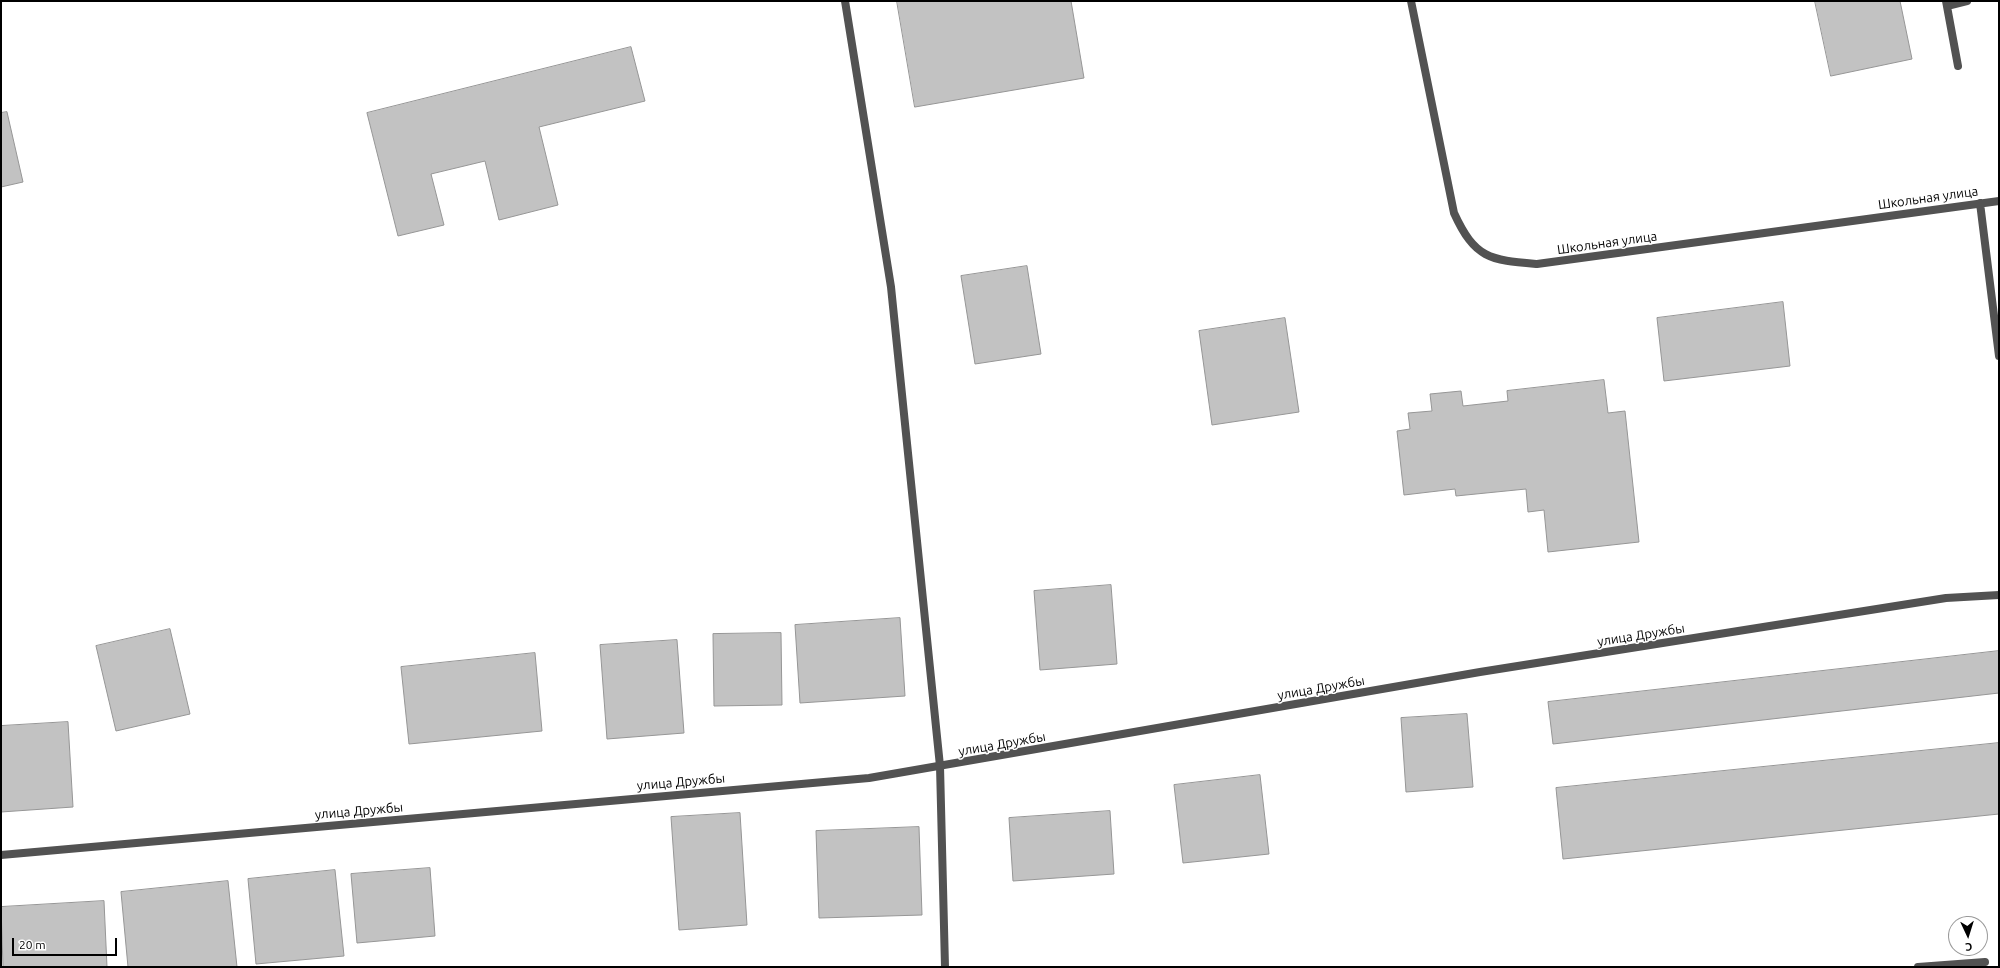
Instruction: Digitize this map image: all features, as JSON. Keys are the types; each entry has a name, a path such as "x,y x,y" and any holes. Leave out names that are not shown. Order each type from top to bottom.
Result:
{"street":[{"path":"845,1 891,287 940,766 945,967"},
{"name":"Школьная улица","path":"1411,1 1454,213 1464,234 1482,253 1507,261 1537,264 1999,201"},
{"path":"1958,66 1947,3 1967,1"},
{"path":"1980,203 1999,356"},
{"name":"улица Дружбы","path":"1,855 869,778 1496,670 1946,598 1999,595"},
{"path":"1918,967 1985,962"}],"building":[{"path":"897,1 1071,1 1084,78 915,107"},
{"path":"1815,1 1900,1 1912,59 1831,76"},
{"path":"631,47 645,101 539,127 558,205 499,220 485,161 431,174 444,225 398,236 367,113"},
{"path":"7,112 23,182 1,187 1,113"},
{"path":"1027,266 1041,354 975,364 961,276"},
{"path":"1783,302 1790,366 1664,381 1657,318"},
{"path":"1285,318 1299,412 1212,425 1199,331"},
{"path":"1604,380 1608,413 1625,411 1639,542 1548,552 1544,510 1528,512 1526,489 1456,496 1455,489 1404,495 1397,431 1410,429 1408,413 1432,411 1430,394 1461,391 1463,406 1508,401 1507,391"},
{"path":"1111,585 1117,664 1040,670 1034,591"},
{"path":"900,618 905,696 800,703 795,625"},
{"path":"170,629 190,714 116,731 96,646"},
{"path":"781,633 782,705 714,706 713,634"},
{"path":"677,640 684,733 607,739 600,645"},
{"path":"1999,651 1999,693 1553,744 1548,702"},
{"path":"535,653 542,731 409,744 401,667"},
{"path":"1467,714 1473,787 1406,792 1401,718"},
{"path":"68,722 73,807 1,812 1,726"},
{"path":"1999,743 1999,814 1563,859 1556,788"},
{"path":"1260,775 1269,854 1183,863 1174,785"},
{"path":"1110,811 1114,874 1013,881 1009,818"},
{"path":"740,813 747,925 679,930 671,817"},
{"path":"919,827 922,915 819,918 816,831"},
{"path":"430,868 435,936 357,943 351,874"},
{"path":"335,870 344,956 256,964 248,879"},
{"path":"228,881 237,967 128,967 121,892"},
{"path":"104,901 107,967 3,967 1,907"}]}
